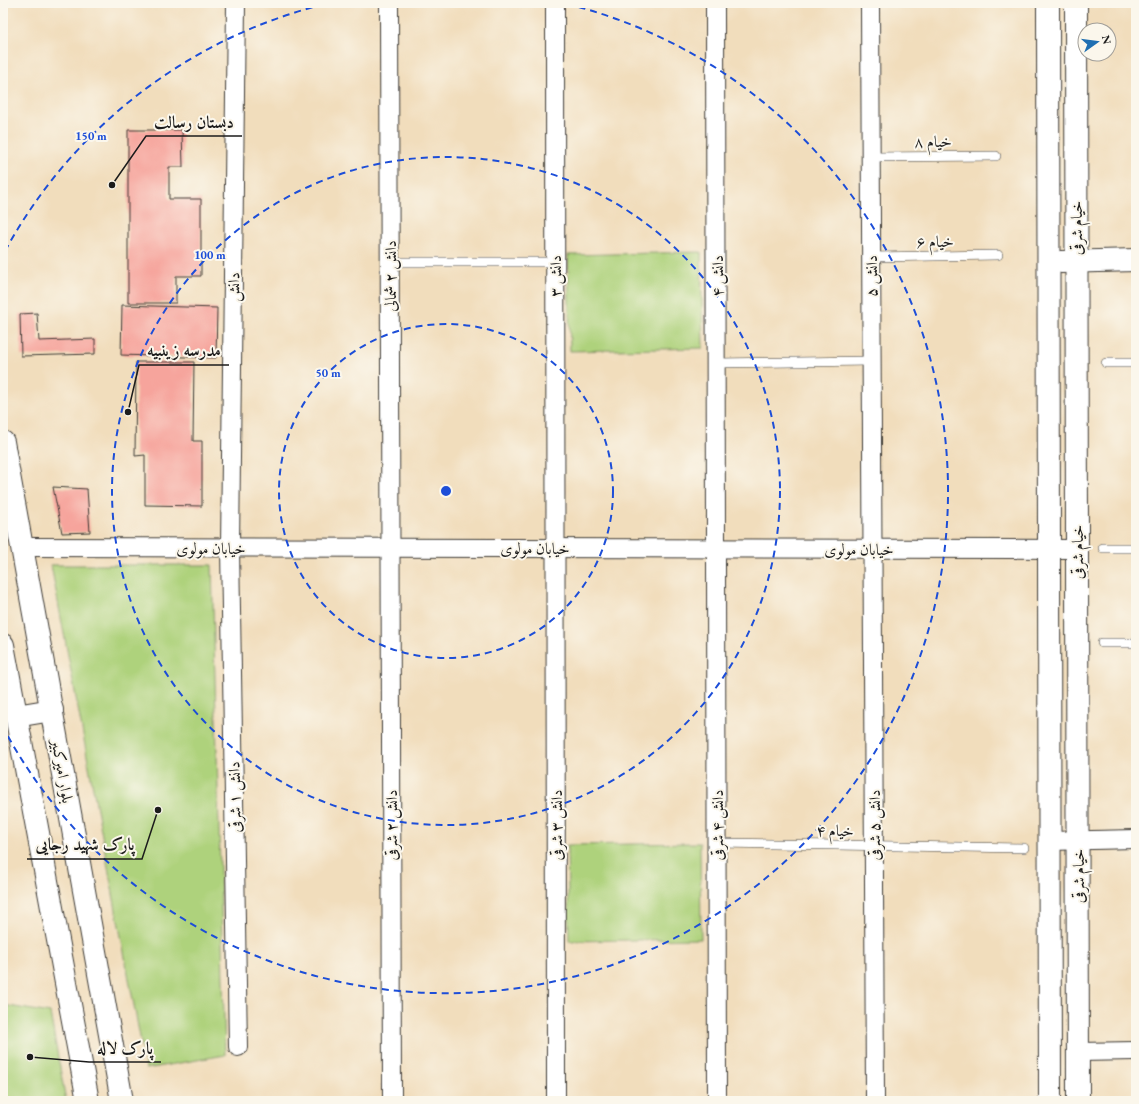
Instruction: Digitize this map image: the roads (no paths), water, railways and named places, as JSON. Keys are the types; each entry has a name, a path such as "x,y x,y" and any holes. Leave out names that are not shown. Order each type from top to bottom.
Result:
{"street":[{"name":"دانش","path":"230,548 236,3"},
{"name":"دانش ۲ شمالی","path":"389,3 390,548"},
{"name":"دانش ۳","path":"555,3 556,548"},
{"name":"دانش ۴","path":"715,3 717,363 716,549"},
{"name":"دانش ۵","path":"870,3 872,549"},
{"name":"خیام شرقی","path":"1048,3 1050,1101"},
{"name":"خیام شرقی","path":"1076,3 1078,1101"},
{"path":"1048,262 1136,260"},
{"name":"بلوار امیرکبیر","path":"3,442 122,1101"},
{"name":"خیابان مولوی","path":"22,547 1077,549"},
{"name":"دانش ۱ شرقی","path":"230,548 238,1047"},
{"name":"دانش ۲ شرقی","path":"390,548 392,1101"},
{"name":"دانش ۳ شرقی","path":"556,548 556,1101"},
{"name":"دانش ۴ شرقی","path":"716,549 717,1101"},
{"name":"دانش ۵ شرقی","path":"872,549 875,1101"},
{"path":"3,645 88,1101"},
{"path":"16,716 52,710"},
{"path":"1049,841 1136,839"},
{"path":"1078,1052 1136,1051"}],"lane":[{"name":"خیام ۸","path":"871,157 996,156"},
{"name":"خیام ۶","path":"871,257 998,255"},
{"path":"390,262 555,262"},
{"path":"717,363 871,362"},
{"path":"1106,363 1136,363"},
{"path":"1103,548 1136,548"},
{"path":"1102,643 1136,643"},
{"name":"خیام ۴","path":"717,843 1024,848"}],"place":[{"name":"دبستان رسالت","path":"112,185"},
{"name":"مدرسه زینبیه","path":"128,412"},
{"name":"پارک شهید رجایی","path":"158,810"},
{"name":"پارک لاله","path":"30,1057"}]}
